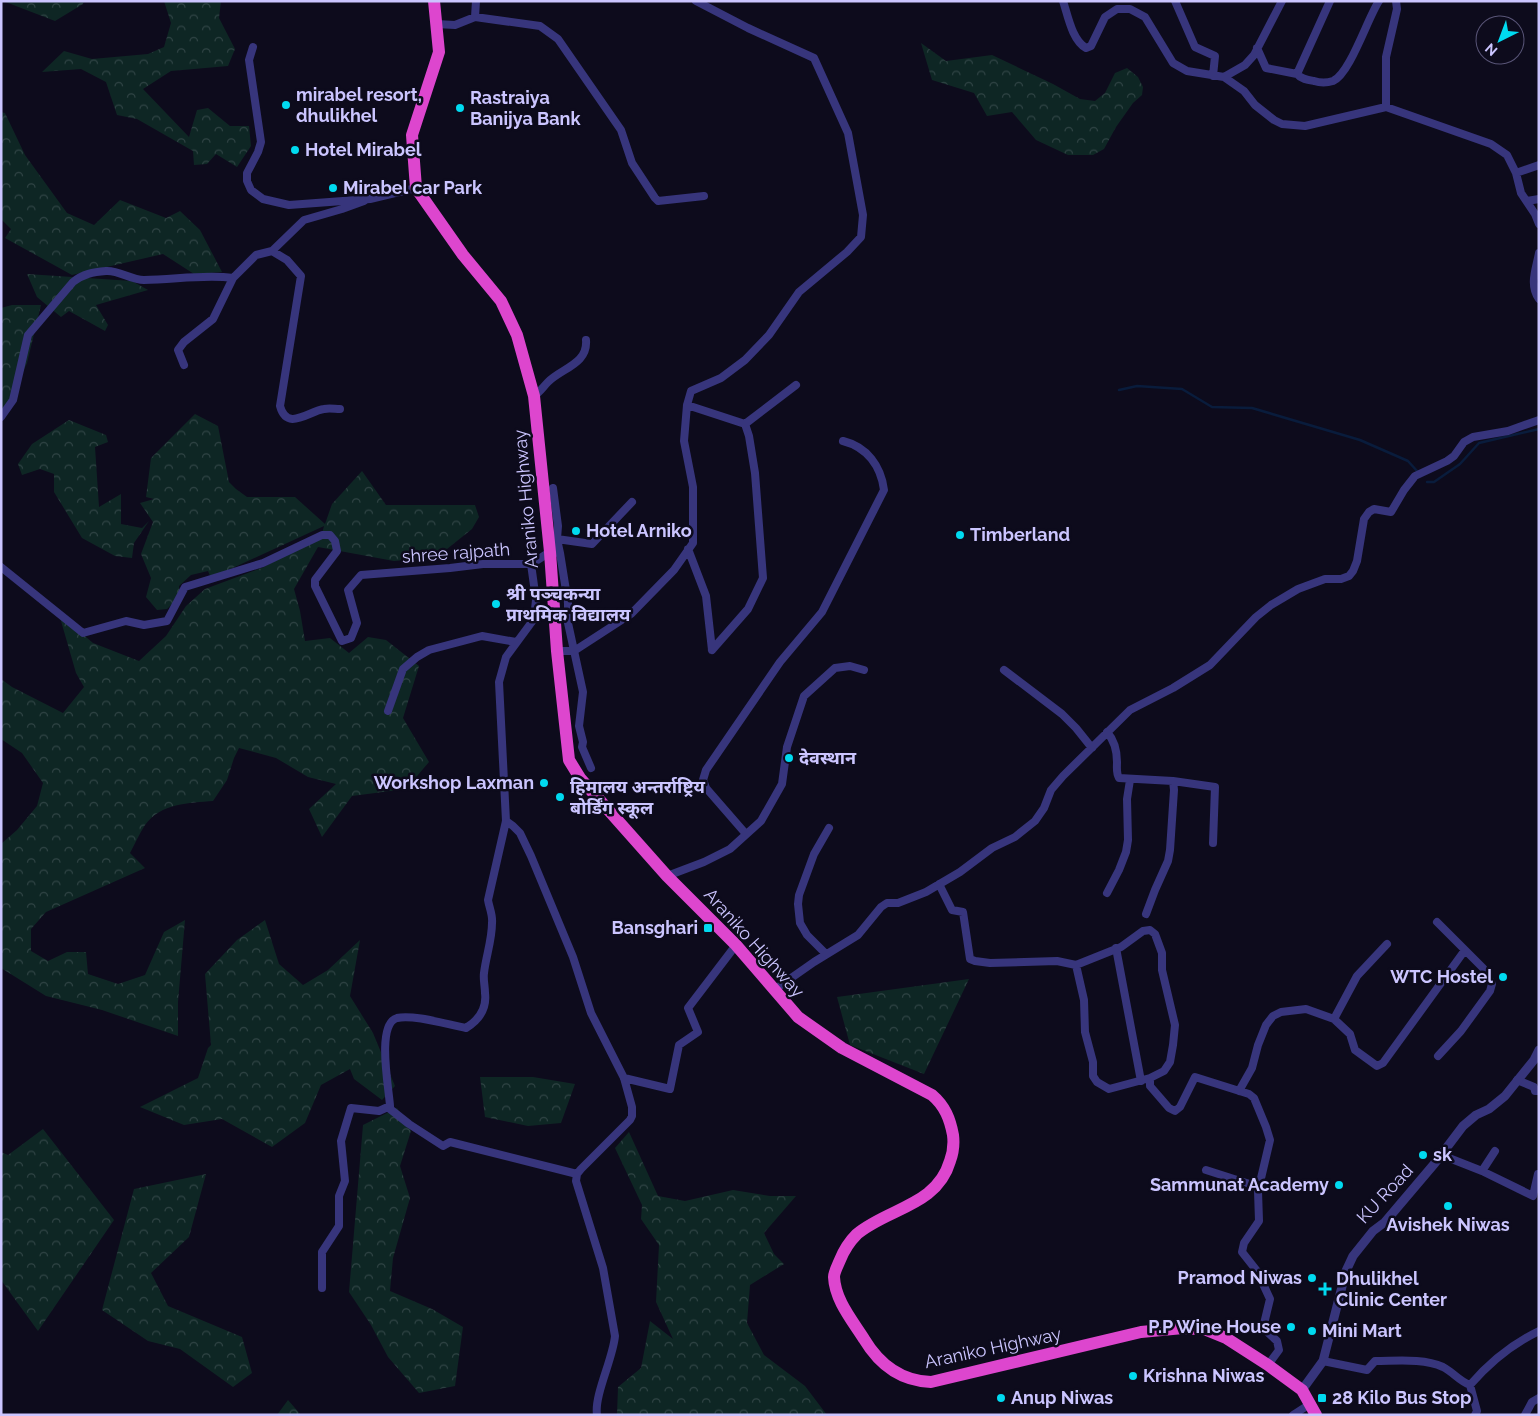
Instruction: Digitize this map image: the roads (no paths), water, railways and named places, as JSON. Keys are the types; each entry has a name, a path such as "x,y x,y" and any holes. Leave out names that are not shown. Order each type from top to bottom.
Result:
{"highway":[{"path":"416,188 412,135 439,52 434,1"},
{"name":"Araniko Highway","path":"416,188 463,255 501,301 517,335 534,396 555,553 556,651 569,760 580,778 667,876 736,945 798,1017 842,1048 932,1095 939,1101 951,1123 952,1156 940,1182 914,1203 857,1234 843,1253 834,1276 838,1296 870,1349 890,1369 911,1380 931,1382 1141,1332 1183,1328 1204,1330 1226,1338 1268,1364 1302,1390 1313,1409"}],"street":[{"path":"474,17 476,1"},
{"path":"556,651 574,651 631,614 674,570 692,543 693,486 684,441 687,406 691,391 721,378 745,360 769,335 799,292 847,252 861,237 863,215 848,133 814,58 748,28 696,1"},
{"path":"1063,1 1080,45 1086,48 1091,46 1105,17 1110,13 1117,9 1130,8 1145,17 1173,62 1187,71 1224,77 1244,91 1255,105 1282,124 1305,126 1386,107 1491,144 1507,155 1516,173 1521,193 1535,214 1539,224"},
{"path":"1175,1 1196,47 1215,56 1213,76"},
{"path":"1224,77 1245,65 1254,55 1282,1"},
{"path":"1297,74 1330,1"},
{"path":"1257,48 1266,68 1297,74 1300,77 1321,83 1334,81 1340,76 1356,49 1379,1"},
{"path":"1386,107 1386,57 1397,10 1396,1"},
{"path":"436,24 455,24 474,17 540,26 558,39 621,130 632,163 655,198 658,201 704,196"},
{"path":"252,47 249,60 261,142 247,173 247,181 251,190 263,199 289,205 370,199"},
{"path":"1516,173 1539,166"},
{"path":"184,364 178,350 184,342 213,319 234,278 256,255 272,251 304,220 370,199 416,188"},
{"path":"1527,201 1539,199"},
{"path":"272,251 286,260 301,276 280,406 282,413 289,418 300,419 323,409 340,409"},
{"path":"1539,253 1533,281 1534,292 1539,299"},
{"path":"1,417 12,400 28,335 80,276 92,272 109,271 141,280 220,276 234,278"},
{"path":"534,396 541,392 548,381 578,361 587,348 586,340"},
{"path":"745,424 796,385"},
{"path":"687,406 745,424"},
{"path":"774,990 826,954 858,935 880,907 887,903 898,903 911,898 939,884 975,862 992,848 1015,837 1035,820 1044,808 1051,790 1063,776 1130,710 1173,688 1210,664 1256,617 1271,605 1313,582 1325,579 1341,579 1350,576 1356,561 1364,519 1369,512 1374,510 1391,512 1415,476 1447,461 1454,456 1464,442 1473,437 1508,431 1539,420"},
{"path":"688,550 706,596 712,650 748,609 763,578 755,473 749,436 745,424"},
{"path":"746,834 706,788 703,780 706,770 780,662 822,612 884,490 882,476 866,452 857,445 843,441"},
{"path":"553,488 558,526 555,553 568,603 568,623 583,692 579,726 583,742 582,747 591,768"},
{"path":"557,539 592,544 632,502"},
{"name":"shree rajpath","path":"1,567 84,633 126,621 144,625 167,621 185,587 263,563 322,534 330,535 336,541 337,551 315,580 315,586 342,641 351,638 357,623 348,590 362,575 483,564 531,564 555,553"},
{"path":"531,564 536,600 534,619 506,657 499,682 506,821 488,900 493,920 490,945 483,974 486,996 484,1010 476,1022 466,1028 410,1018 398,1018 391,1021 387,1028 385,1039 390,1109 443,1146 450,1142 577,1174"},
{"path":"388,711 403,669 429,650 482,636 516,642"},
{"path":"667,876 704,862 730,849 761,821 782,784 787,747 804,696 835,668 850,666 864,670"},
{"path":"1004,670 1062,714 1092,748"},
{"path":"1107,732 1115,745 1117,775 1119,778 1215,786 1214,843"},
{"path":"1106,892 1119,870 1126,852 1128,840 1127,799 1130,780"},
{"path":"1146,914 1154,890 1168,861 1174,798 1173,782"},
{"path":"506,821 520,833 572,956 591,1013 624,1078 632,1107 630,1120 577,1174 576,1181 603,1268 615,1336 614,1347 597,1404 597,1415"},
{"path":"826,954 807,936 800,923 798,904 799,895 814,854 829,828"},
{"path":"939,884 952,910 963,912 970,959 975,961 990,963 1057,961 1076,964 1116,948 1143,931 1150,930 1155,934 1162,953 1162,970 1174,1025 1174,1045 1170,1062 1164,1071 1150,1078 1109,1089 1097,1082 1093,1076 1093,1062 1085,1032 1084,1000 1076,964"},
{"path":"1437,922 1483,968 1492,984 1490,991 1461,1031 1438,1056"},
{"path":"1334,1019 1357,976 1387,944"},
{"path":"624,1078 670,1089 679,1045 698,1032 688,1008 736,945"},
{"path":"1116,948 1140,1081"},
{"path":"1239,1090 1252,1068 1266,1025 1273,1016 1281,1012 1306,1009 1334,1019 1350,1034 1355,1050 1377,1066 1383,1063 1465,950"},
{"name":"KU Road","path":"1302,1390 1323,1361 1346,1271 1353,1256 1373,1231 1385,1222 1463,1126 1476,1115 1490,1109 1505,1096 1534,1060 1539,1050"},
{"path":"1150,1078 1150,1086 1175,1111 1180,1107 1196,1077 1239,1090 1254,1098 1270,1140 1259,1186 1259,1221 1244,1243 1242,1252 1257,1270 1270,1299 1262,1328 1276,1341 1279,1350 1268,1364"},
{"path":"1517,1080 1534,1087 1535,1091 1539,1091"},
{"path":"322,1288 322,1252 338,1226 339,1196 345,1181 341,1141 351,1108 380,1111 390,1106"},
{"path":"1482,1171 1495,1151"},
{"path":"1442,1153 1449,1158 1482,1171 1533,1196 1538,1174"},
{"path":"1206,1170 1259,1186"},
{"path":"1470,1385 1484,1369 1523,1339 1539,1331"},
{"path":"1323,1361 1367,1370 1375,1361 1423,1361 1443,1367 1464,1383 1470,1385"},
{"path":"1470,1385 1477,1410 1475,1415"},
{"path":"1525,1415 1532,1402 1539,1398"},
{"path":"1293,1415 1313,1409"}],"waterway":[{"path":"1119,390 1137,386 1182,389 1212,407 1252,408 1360,440 1408,461 1417,471"},
{"path":"1427,482 1434,482 1460,464 1479,443 1539,429"}],"place":[{"name":"mirabel resort, dhulikhel","path":"286,105"},
{"name":"Rastraiya Banijya Bank","path":"460,108"},
{"name":"Hotel Mirabel","path":"295,150"},
{"name":"Mirabel car Park","path":"333,188"},
{"name":"Hotel Arniko","path":"576,531"},
{"name":"Timberland","path":"960,535"},
{"name":"श्री पञ्चकन्या प्राथमिक विद्यालय","path":"496,604"},
{"name":"देवस्थान","path":"789,758"},
{"name":"Workshop Laxman","path":"544,783"},
{"name":"हिमालय अन्तर्राष्ट्रिय बोर्डिंग स्कूल","path":"560,797"},
{"name":"Bansghari","path":"708,928"},
{"name":"WTC Hostel","path":"1503,977"},
{"name":"sk","path":"1423,1155"},
{"name":"Sammunat Academy","path":"1339,1185"},
{"name":"Avishek Niwas","path":"1448,1206"},
{"name":"Pramod Niwas","path":"1312,1278"},
{"name":"Dhulikhel Clinic Center","path":"1325,1289"},
{"name":"P.P Wine House","path":"1291,1327"},
{"name":"Mini Mart","path":"1312,1331"},
{"name":"Krishna Niwas","path":"1133,1376"},
{"name":"Anup Niwas","path":"1001,1398"},
{"name":"28 Kilo Bus Stop","path":"1322,1398"}]}
